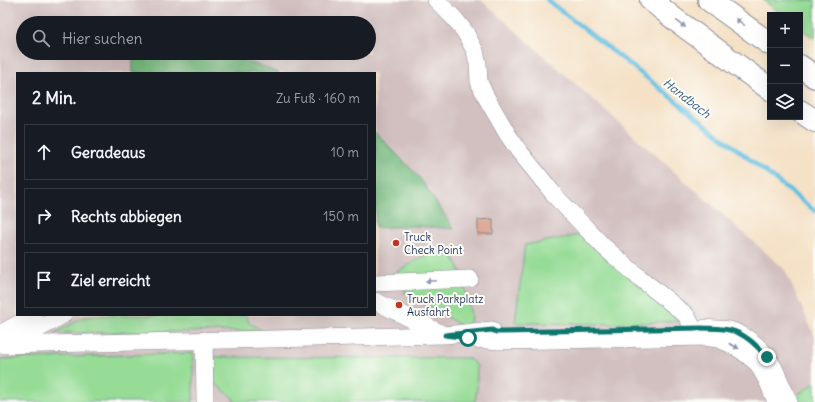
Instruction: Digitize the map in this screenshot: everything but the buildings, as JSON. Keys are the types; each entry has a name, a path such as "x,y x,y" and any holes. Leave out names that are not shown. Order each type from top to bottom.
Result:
{"highway":[{"path":"650,0 767,87"},
{"path":"709,0 767,42"},
{"path":"803,68 815,77"},
{"path":"803,113 815,121"}],"lane":[{"path":"436,0 455,19 465,32 475,51 478,64 479,82 508,135 519,151 557,198 587,230 603,246 686,316 693,328"},
{"path":"376,283 470,279"},
{"path":"376,301 445,335 489,328 496,332 693,328 728,330 737,333 752,342 767,357 773,366 788,402"},
{"path":"3,341 33,316"},
{"path":"3,341 61,316"},
{"path":"3,341 204,340 445,335 499,341 718,339 742,351 758,364 768,382 776,402"},
{"path":"204,340 205,402"}],"shaded area":[{"path":"0,0 481,0 785,270 815,337 815,402 0,402"}],"green space":[{"path":"763,0 815,0 815,39 803,30 803,12 779,12"},
{"path":"133,60 240,60 277,72 133,72"},
{"path":"376,133 419,177 454,229 415,226 376,228"},
{"path":"579,235 681,321 616,324 515,323 525,245"},
{"path":"442,250 453,257 462,276 385,279 432,251"},
{"path":"464,284 471,315 470,321 467,325 462,326 404,292 407,288"},
{"path":"246,316 249,323 263,331 55,333 84,317"},
{"path":"193,353 193,402 0,402 0,359"},
{"path":"212,357 468,358 477,366 475,402 234,402 233,398 214,383"},
{"path":"815,383 815,402 794,402 792,398"}],"waterway":[{"name":"Handbach","path":"547,0 815,211"}],"place":[{"name":"Truck Check Point","path":"396,243"},
{"name":"Truck Parkplatz Ausfahrt","path":"399,305"}],"route":[{"path":"468,338 445,335 492,330 500,332 700,328 728,330 737,333 752,342 767,357"}]}
